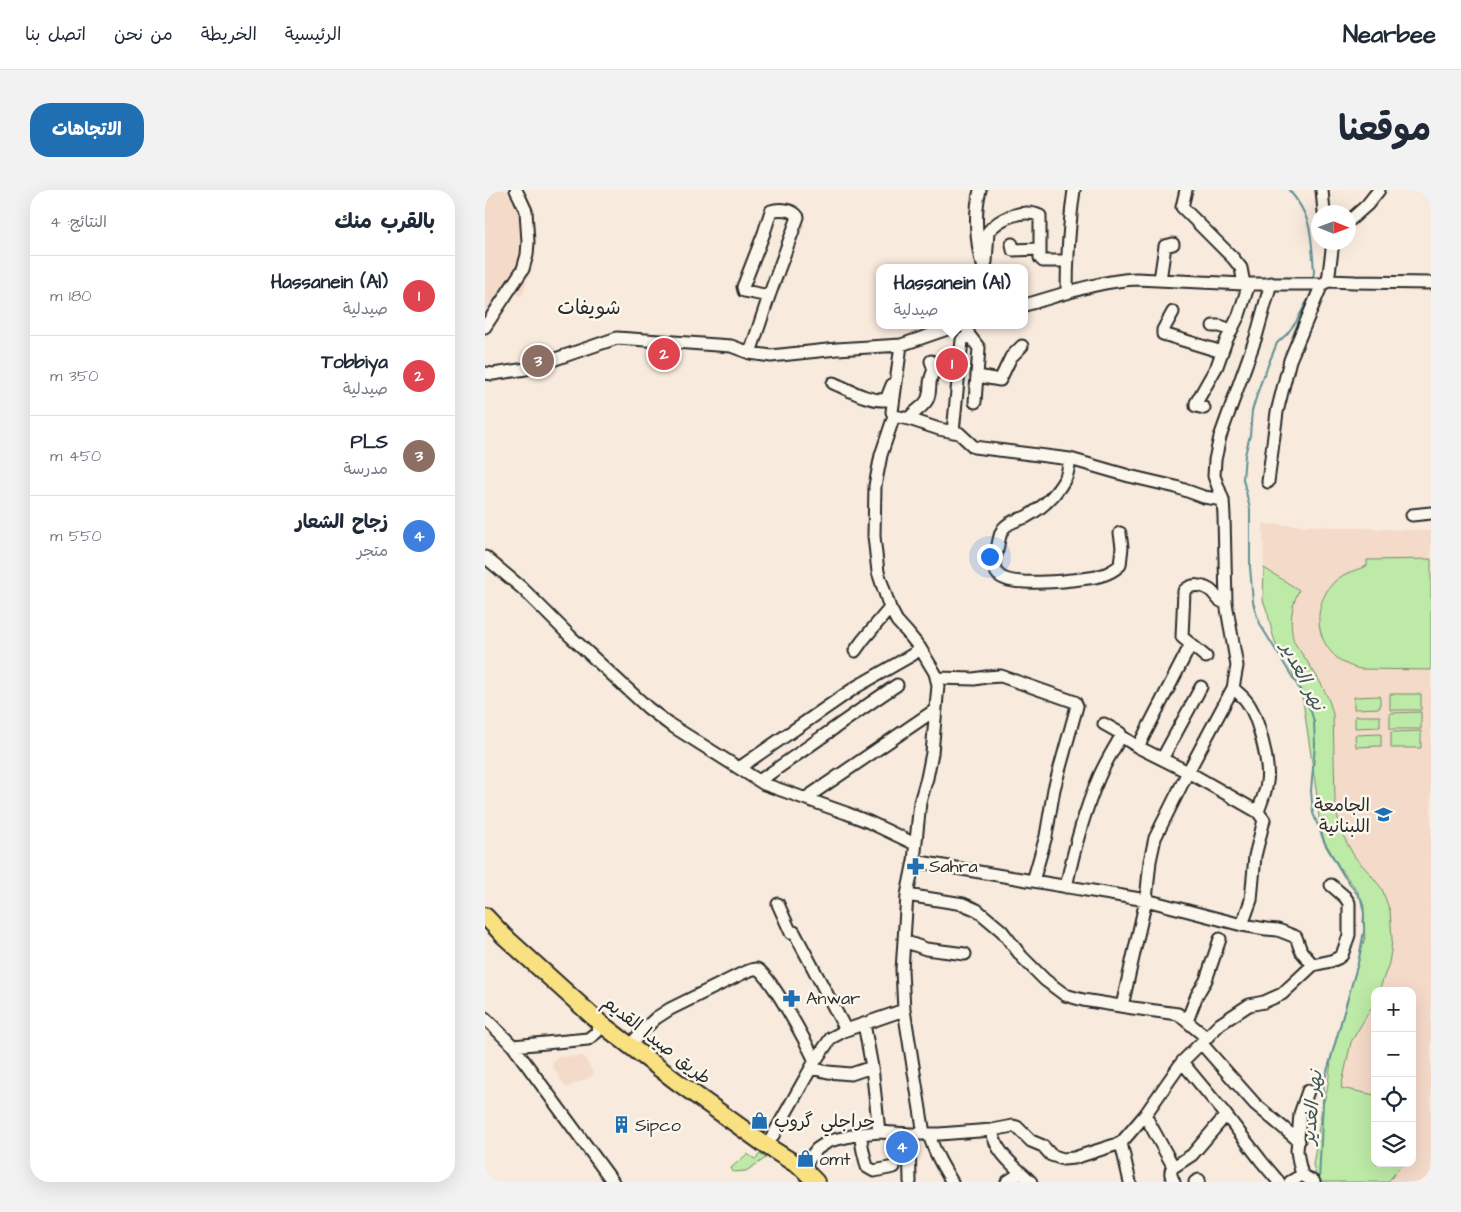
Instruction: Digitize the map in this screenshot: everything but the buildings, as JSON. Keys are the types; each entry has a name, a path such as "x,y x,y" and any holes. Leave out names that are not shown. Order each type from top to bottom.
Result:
{"highway":[{"name":"طريق صيدا القديم","path":"485,916 599,1022 676,1082 767,1146 802,1168 816,1182"}],"street":[{"path":"485,327 523,269 527,255 526,211 521,198 515,190"},
{"path":"980,190 975,224 982,264"},
{"path":"1067,293 1068,230 1074,190"},
{"path":"1186,190 1182,206 1233,258 1241,268 1245,284 1239,315 1217,366 1196,403 1196,406 1204,408"},
{"path":"1322,190 1323,205"},
{"path":"1356,215 1379,190"},
{"path":"750,353 798,217 795,213 780,208 771,211 743,287 744,291 769,296"},
{"path":"985,264 988,232 1009,216 1036,214 1040,216 1040,258 1043,261 1067,261"},
{"path":"1012,244 1013,250 1040,249"},
{"path":"1160,280 1165,246 1173,244"},
{"path":"1268,482 1277,412 1290,360 1320,283 1330,250"},
{"path":"1028,304 1122,280 1136,279 1245,284 1431,283"},
{"path":"1122,1006 1146,900 1155,838 1233,688 1237,666 1225,603 1223,500 1214,476 1215,460 1220,437 1256,337 1271,283"},
{"path":"1235,300 1245,284"},
{"path":"1173,312 1163,330 1163,334 1222,352"},
{"path":"1213,326 1220,326 1231,330"},
{"path":"485,373 493,374 526,369 617,338 731,346 750,353 771,356 901,345 947,329"},
{"path":"953,432 962,340 967,330 979,348 975,402"},
{"path":"901,345 892,412 894,416 875,486 874,546 877,572 890,608 897,621 920,648 937,678 938,685 932,753 920,802 914,861 907,895 903,970 904,1010 926,1134 942,1166 953,1182"},
{"path":"977,376 1000,380 1011,356 1022,346"},
{"path":"909,419 928,399 933,365 959,373"},
{"path":"833,383 861,396 880,400 885,400 892,385 897,385"},
{"path":"894,416 959,433 974,447 1070,459 1176,487 1204,497 1223,500"},
{"path":"1070,459 1067,476 1053,495 1036,510 1003,529 995,557 995,567 998,575 1003,579 1030,582 1051,582 1105,575 1120,565 1122,547 1120,533"},
{"path":"1412,515 1431,513"},
{"path":"485,557 522,588 570,636 648,708 669,724 759,781 869,822 915,844"},
{"path":"1206,657 1182,637 1185,591 1189,586 1194,585 1212,591 1218,600 1225,603"},
{"path":"855,651 890,608"},
{"path":"1138,747 1191,644"},
{"path":"739,768 856,687 912,655 920,648"},
{"path":"937,678 974,679 1001,676 1075,702 1077,706 1055,789 1046,836 1033,881"},
{"path":"759,781 897,685"},
{"path":"1162,759 1201,686"},
{"path":"1233,688 1248,703 1255,715 1266,759 1267,782 1258,812"},
{"path":"806,798 935,710"},
{"path":"1104,724 1120,733 1121,736 1138,747 1188,772 1258,812 1264,820 1255,856 1251,900 1242,924"},
{"path":"1066,887 1078,834 1088,805 1099,775 1121,736"},
{"path":"914,861 1146,900 1242,924 1278,930 1296,937 1301,951 1313,965"},
{"path":"802,1168 817,1149 829,1141 879,1132 926,1134 991,1130 1013,1126 1017,1127 1031,1141 1043,1146 1051,1155 1063,1159 1074,1158 1121,1143 1145,1115 1182,1062 1228,1018 1249,1005 1264,1002 1282,994 1313,965 1331,961 1342,955 1349,935 1349,903 1331,885"},
{"path":"907,895 963,904 977,910 1002,931 1022,957 1045,980 1065,995 1178,1014 1204,1040 1255,1104 1299,1141"},
{"path":"778,904 791,933 794,932 845,1030"},
{"path":"904,940 925,948 965,954"},
{"path":"1187,1021 1220,940"},
{"path":"630,1046 643,1030 670,1009 743,973 757,969 763,973 778,994 813,1064 828,1072 851,1074 872,1067"},
{"path":"767,1146 813,1064 831,1038 845,1030 904,1010"},
{"path":"485,1018 513,1046 613,1182"},
{"path":"513,1046 588,1039 597,1032 599,1022"},
{"path":"864,1024 872,1067 879,1132"},
{"path":"1182,1062 1279,1182"},
{"path":"1290,1182 1309,1179 1298,1157 1300,1114 1308,1091"},
{"path":"1145,1115 1173,1166"},
{"path":"1174,1182 1170,1175 1170,1170 1173,1166 1191,1155 1226,1116"},
{"path":"991,1130 993,1138 1003,1154 1031,1182"},
{"path":"860,1134 867,1167 874,1171 894,1167"},
{"path":"909,1134 910,1182"},
{"path":"1121,1143 1130,1182"},
{"path":"1007,1182 1021,1173"}],"shaded area":[{"path":"485,190 506,190 525,207 532,253 529,275 522,296 513,294 485,334"},
{"name":"الجامعة اللبنانية","path":"1263,524 1431,531 1431,1182 1388,1182 1400,1167 1416,1167 1416,987 1380,987 1391,951 1391,921 1388,904 1378,882 1354,856 1340,830 1336,810 1329,698 1294,642 1292,631 1291,614 1299,590 1264,568"},
{"path":"1371,1008 1371,1094 1341,1088 1351,1042"},
{"path":"584,1056 594,1075 566,1088 552,1065 557,1057"}],"green space":[{"path":"1431,559 1431,670 1360,669 1346,664 1335,656 1326,645 1321,633 1319,620 1320,606 1326,593 1335,581 1346,574 1367,566 1367,560"},
{"path":"1264,568 1299,590 1294,603 1292,635 1294,642 1322,685 1333,714 1335,800 1340,830 1354,856 1382,889 1390,911 1392,939 1389,963 1380,987 1371,987 1371,1008 1351,1042 1341,1088 1371,1094 1371,1167 1400,1167 1388,1182 1318,1182 1313,1165 1332,1054 1365,937 1363,922 1364,906 1357,890 1340,868 1325,842 1320,828 1303,701 1285,657 1276,645 1263,600"},
{"path":"1390,694 1421,694 1421,710 1390,710"},
{"path":"1380,696 1380,708 1354,709 1354,697"},
{"path":"1421,712 1421,729 1390,729 1390,713"},
{"path":"1355,716 1380,716 1380,727 1355,728"},
{"path":"1421,731 1421,748 1391,748 1391,732"},
{"path":"1381,734 1381,746 1356,747 1355,735"},
{"path":"747,1154 755,1159 760,1154 766,1158 746,1171 733,1172 731,1168"}],"waterway":[{"name":"نهر الغدير","path":"1289,190 1297,200 1307,219 1312,248 1313,279"},
{"name":"نهر الغدير","path":"1312,289 1296,322 1277,343 1260,385 1252,411 1243,479 1250,509 1250,567 1253,602 1256,613 1261,626 1301,691 1311,711 1314,722 1315,745 1311,791 1313,813 1325,844 1344,876 1361,899 1364,913 1364,931 1358,963 1324,1082 1319,1180"}],"place":[{"name":"Tobbiya","path":"664,354"},
{"name":"PLS","path":"538,361"},
{"name":"Hassanein (Al)","path":"952,364"},
{"name":"الجامعة اللبنانية","path":"1384,815"},
{"name":"Sahra","path":"915,866"},
{"name":"Anwar","path":"792,998"},
{"name":"حراجلي گروپ","path":"760,1121"},
{"name":"Sipco","path":"621,1125"},
{"name":"زجاح الشعار","path":"902,1147"},
{"name":"omt","path":"805,1159"}],"district":[{"name":"شويفات","path":"589,307"}]}
